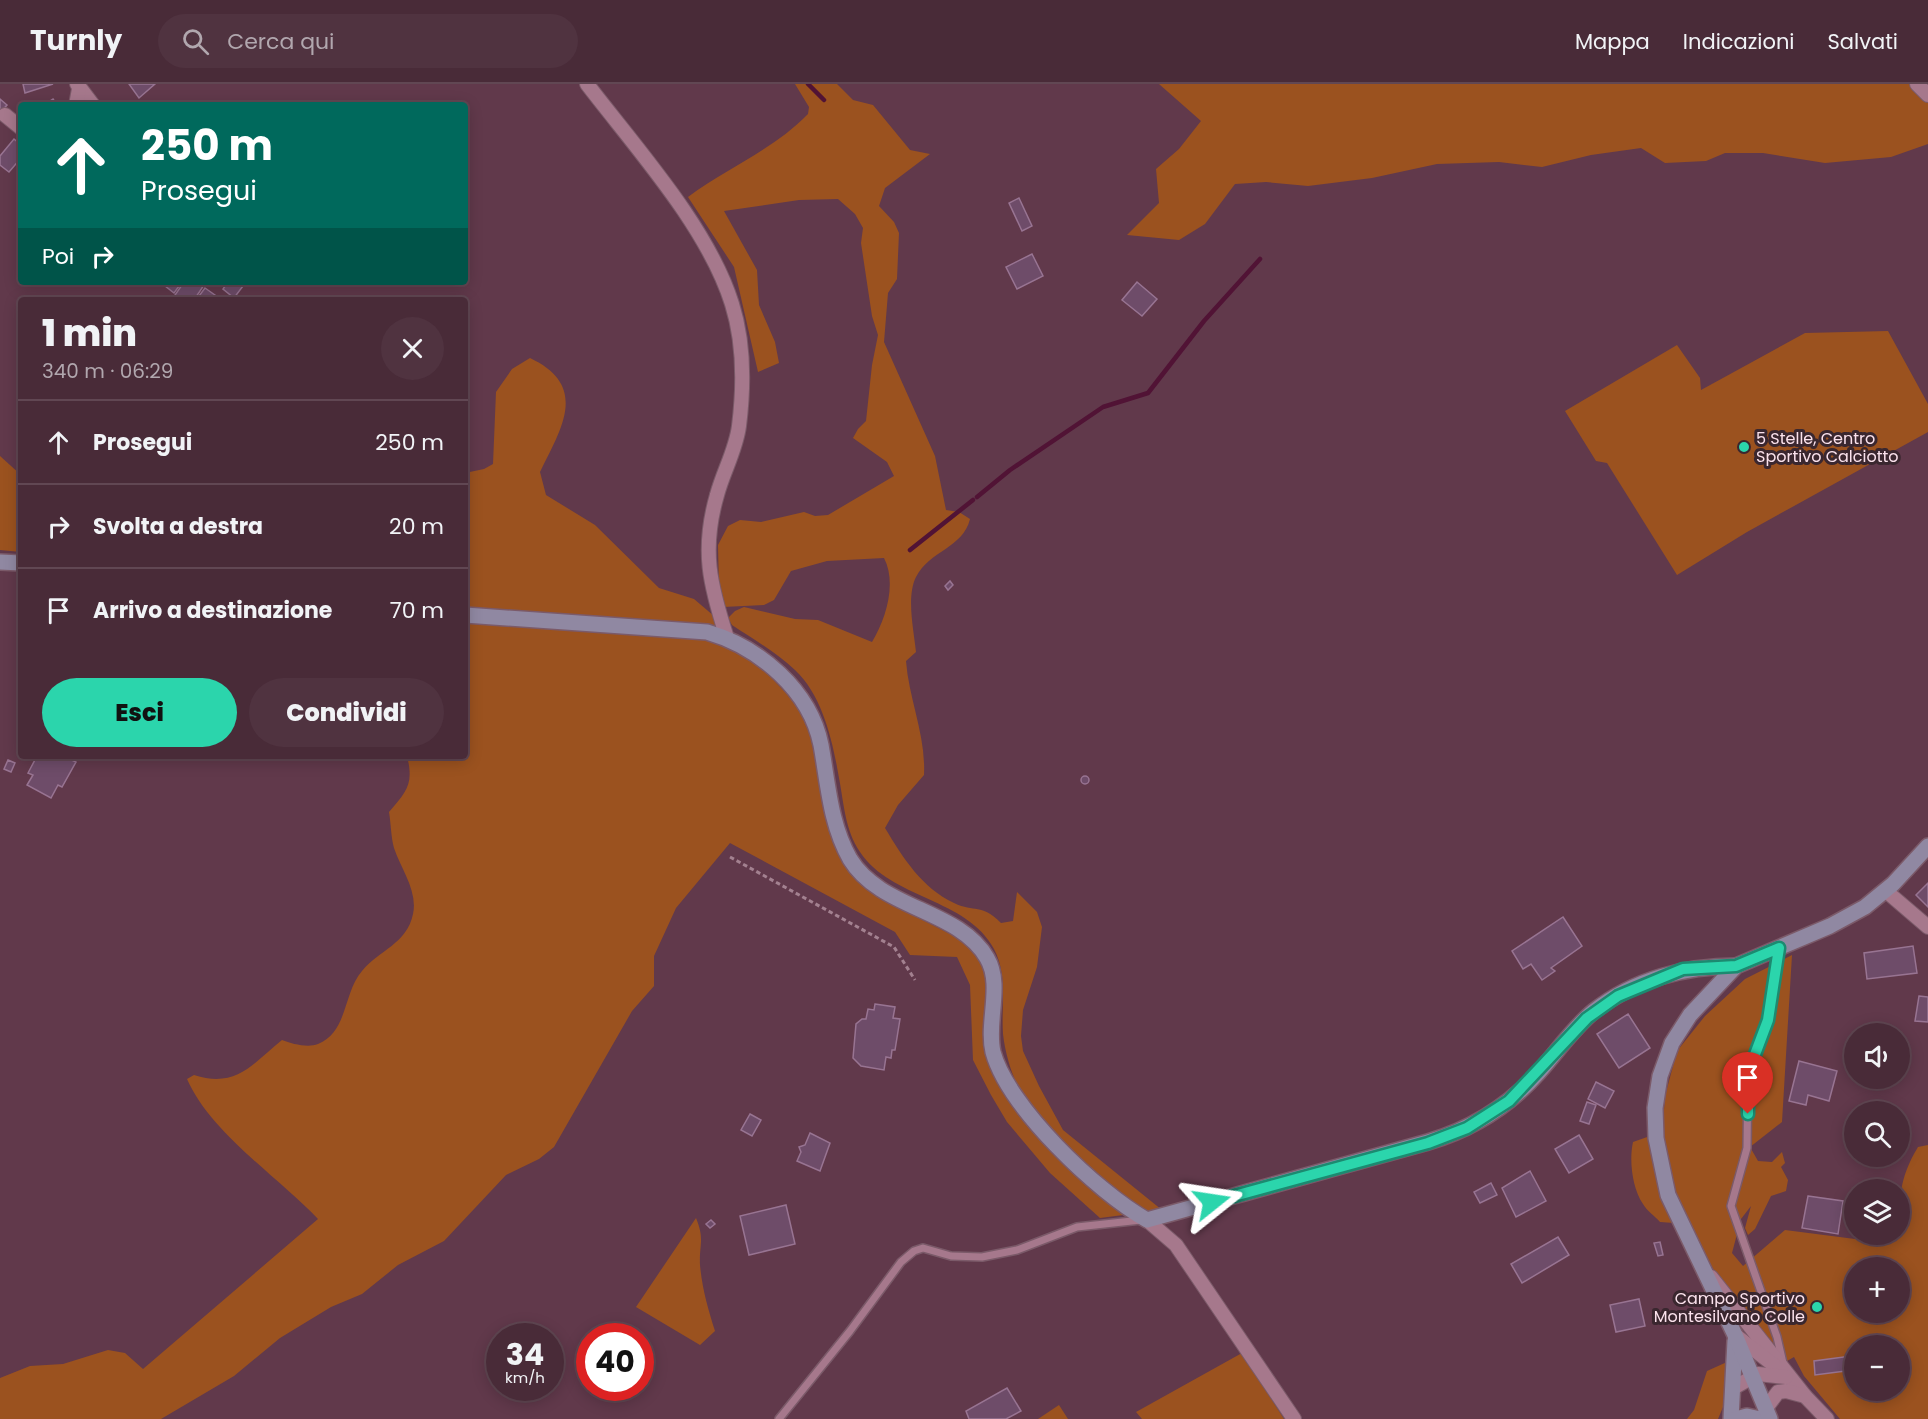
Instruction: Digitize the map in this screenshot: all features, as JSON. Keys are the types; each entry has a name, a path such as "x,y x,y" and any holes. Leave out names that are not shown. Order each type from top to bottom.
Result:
{"street":[{"path":"587,84 693,226 715,263 732,303 740,340 742,386 739,428 717,496 708,555 711,588 727,638"},
{"path":"1917,84 1928,95"},
{"path":"76,102 78,87"},
{"path":"78,87 90,102"},
{"path":"5,115 18,126"},
{"path":"0,562 18,563"},
{"path":"468,615 616,627 684,629 727,638 750,650 780,674 805,707 820,743 838,830 858,869 865,878 890,896 976,942 988,959 993,981 990,1025 993,1051 1003,1077 1018,1100 1092,1182 1119,1204 1147,1220 1176,1245 1294,1419"},
{"path":"1147,1220 1428,1143 1467,1128 1495,1113 1515,1096 1581,1023 1605,1004 1645,984 1683,969 1736,966 1844,919 1886,891 1928,846"},
{"path":"1886,891 1928,927"},
{"path":"1736,966 1690,1015 1672,1043 1660,1076 1655,1108 1656,1138 1668,1195 1736,1335 1753,1375 1765,1415"},
{"path":"1706,1270 1805,1396 1827,1419"},
{"path":"1736,1335 1788,1375"},
{"path":"1731,1419 1735,1387 1736,1335"},
{"path":"1735,1387 1753,1375 1788,1375"},
{"path":"1765,1415 1778,1392 1786,1391 1805,1396"},
{"path":"1736,1419 1765,1415"}],"lane":[{"path":"1779,948 1768,1020 1748,1073 1747,1148 1731,1206 1777,1336 1788,1375"},
{"path":"779,1419 850,1331 901,1262 914,1251 923,1248 951,1256 982,1257 1017,1250 1077,1227 1147,1220"}],"path":[{"path":"730,857 894,947 915,980"}],"shaded area":[{"path":"795,84 837,84 853,100 873,105 910,150 930,154 885,188 879,206 894,222 899,233 897,279 888,293 884,342 935,456 946,510 959,512 970,519 960,537 922,568 913,585 912,614 916,652 906,661 920,732 924,775 898,805 885,828 914,871 943,897 961,906 988,913 1001,923 1013,921 1017,892 1037,912 1042,927 1037,967 1023,1010 1021,1036 1023,1051 1063,1130 1162,1210 1100,1218 1050,1173 1007,1122 973,1060 970,985 957,957 910,955 895,932 730,843 676,908 654,956 654,986 632,1011 554,1147 539,1159 506,1175 444,1241 398,1265 362,1294 331,1307 280,1338 234,1376 161,1419 0,1419 0,1378 30,1366 63,1364 108,1350 125,1353 143,1369 318,1219 228,1136 198,1099 187,1079 194,1075 222,1079 233,1076 253,1065 282,1040 310,1046 328,1038 335,1031 351,990 362,971 399,940 410,924 414,905 413,897 394,848 389,812 407,787 410,774 408,759 468,759 468,472 484,469 493,464 496,392 512,369 530,358 548,369 560,381 565,395 562,424 540,472 546,495 595,525 659,588 694,599 714,616 798,706 810,735 835,845 856,879 889,903 974,946 986,969 990,1055 1024,1097 1012,1073 1005,1049 1001,969 994,949 982,932 966,919 890,880 874,868 860,852 848,826 830,735 813,693 795,670 765,646 732,625 728,618 735,611 744,607 795,619 818,620 872,642 882,623 890,590 890,578 884,558 827,561 791,571 774,600 764,605 723,607 719,590 718,545 728,526 740,520 761,522 804,512 815,516 828,515 894,476 887,462 853,438 866,421 878,335 872,316 861,243 863,228 855,214 838,199 799,200 724,211 757,270 759,305 775,342 779,363 758,372 734,267 688,197 780,138 808,114 809,107"},
{"path":"1159,84 1928,84 1928,144 1891,157 1825,163 1763,153 1725,153 1706,161 1665,163 1641,148 1591,155 1542,167 1499,162 1437,164 1372,178 1308,186 1266,182 1235,184 1205,224 1179,240 1127,235 1159,203 1156,169 1179,149 1201,121"},
{"name":"5 Stelle, Centro Sportivo Calciotto","path":"1888,331 1928,404 1928,432 1747,532 1677,575 1607,463 1596,461 1565,411 1677,345 1700,378 1701,390 1805,333"},
{"path":"0,456 18,472 18,552 0,550"},
{"path":"1792,955 1782,1122 1750,1147 1758,1161 1772,1162 1782,1152 1785,1163 1781,1167 1788,1180 1786,1191 1771,1196 1755,1229 1748,1235 1745,1228 1751,1206 1741,1219 1732,1253 1743,1266 1785,1230 1844,1238 1844,1245 1910,1245 1910,1179 1904,1179 1918,1147 1928,1145 1928,1419 1840,1419 1804,1376 1794,1357 1787,1361 1722,1285 1688,1224 1660,1222 1639,1197 1632,1174 1633,1142 1650,1136 1662,1136 1665,1096 1677,1051 1705,1016 1745,979"},
{"path":"696,1218 701,1237 702,1282 715,1331 700,1345 636,1307"},
{"path":"1242,1353 1284,1419 1142,1419 1136,1412"},
{"path":"1727,1362 1723,1407 1718,1419 1687,1419 1694,1410 1707,1371"},
{"path":"1059,1405 1068,1419 1038,1419"}],"building":[{"path":"23,84 53,84 25,93"},
{"path":"129,84 155,84 139,98"},
{"path":"0,99 7,105 0,113"},
{"path":"14,139 18,142 18,162 9,172 0,165 0,156"},
{"path":"1019,198 1032,226 1022,231 1009,203"},
{"path":"1032,254 1043,276 1017,289 1006,267"},
{"path":"1137,282 1157,299 1142,316 1122,300"},
{"path":"164,285 180,285 174,293"},
{"path":"182,285 204,285 196,297 175,295"},
{"path":"226,285 244,285 235,297 223,289"},
{"path":"205,288 218,297 198,297"},
{"path":"950,581 953,585 948,590 945,586"},
{"path":"35,759 70,759 76,762 62,787 58,785 51,798 27,785 33,775 28,773"},
{"path":"8,760 15,763 11,772 4,769"},
{"path":"1085,776 1089,780 1085,784 1081,780"},
{"path":"1928,883 1928,907 1916,895"},
{"path":"1563,917 1582,946 1551,968 1555,971 1542,980 1531,964 1523,969 1512,951"},
{"path":"1913,946 1917,973 1867,979 1864,953"},
{"path":"1919,996 1928,997 1928,1022 1915,1021"},
{"path":"875,1004 895,1007 893,1018 900,1019 895,1050 892,1050 891,1058 886,1057 884,1070 861,1066 853,1058 856,1024 866,1019 868,1009 874,1010"},
{"path":"1628,1014 1650,1048 1619,1068 1597,1034"},
{"path":"1799,1061 1837,1071 1829,1101 1808,1095 1806,1105 1789,1101"},
{"path":"1596,1082 1614,1091 1605,1108 1588,1099"},
{"path":"1587,1102 1596,1105 1589,1124 1580,1121"},
{"path":"750,1114 761,1120 752,1136 741,1130"},
{"path":"810,1133 830,1143 820,1171 797,1161 801,1152 799,1147 805,1145"},
{"path":"1579,1135 1593,1159 1569,1173 1555,1149"},
{"path":"1530,1171 1546,1201 1516,1217 1502,1188"},
{"path":"1491,1183 1497,1195 1480,1203 1474,1192"},
{"path":"1808,1196 1843,1201 1838,1234 1802,1228"},
{"path":"786,1205 795,1244 749,1255 740,1216"},
{"path":"711,1220 715,1224 710,1228 706,1224"},
{"path":"1558,1237 1569,1255 1522,1283 1511,1264"},
{"path":"1660,1242 1663,1255 1658,1256 1654,1243"},
{"path":"1639,1299 1645,1326 1616,1332 1610,1305"},
{"path":"1844,1357 1844,1371 1815,1375 1814,1361"},
{"path":"1007,1388 1021,1411 1006,1419 969,1419 966,1411"}],"waterway":[{"path":"808,84 824,100"},
{"path":"977,497 1010,470 1103,407 1148,393 1204,321 1260,259"},
{"path":"910,550 973,500"}],"place":[{"name":"5 Stelle, Centro Sportivo Calciotto","path":"1744,447"},
{"name":"Campo Sportivo Montesilvano Colle","path":"1817,1307"}],"route":[{"path":"1212,1202 1428,1143 1467,1128 1500,1110 1538,1074 1587,1018 1618,996 1683,969 1736,966 1779,948 1768,1020 1748,1073 1748,1114"}]}
